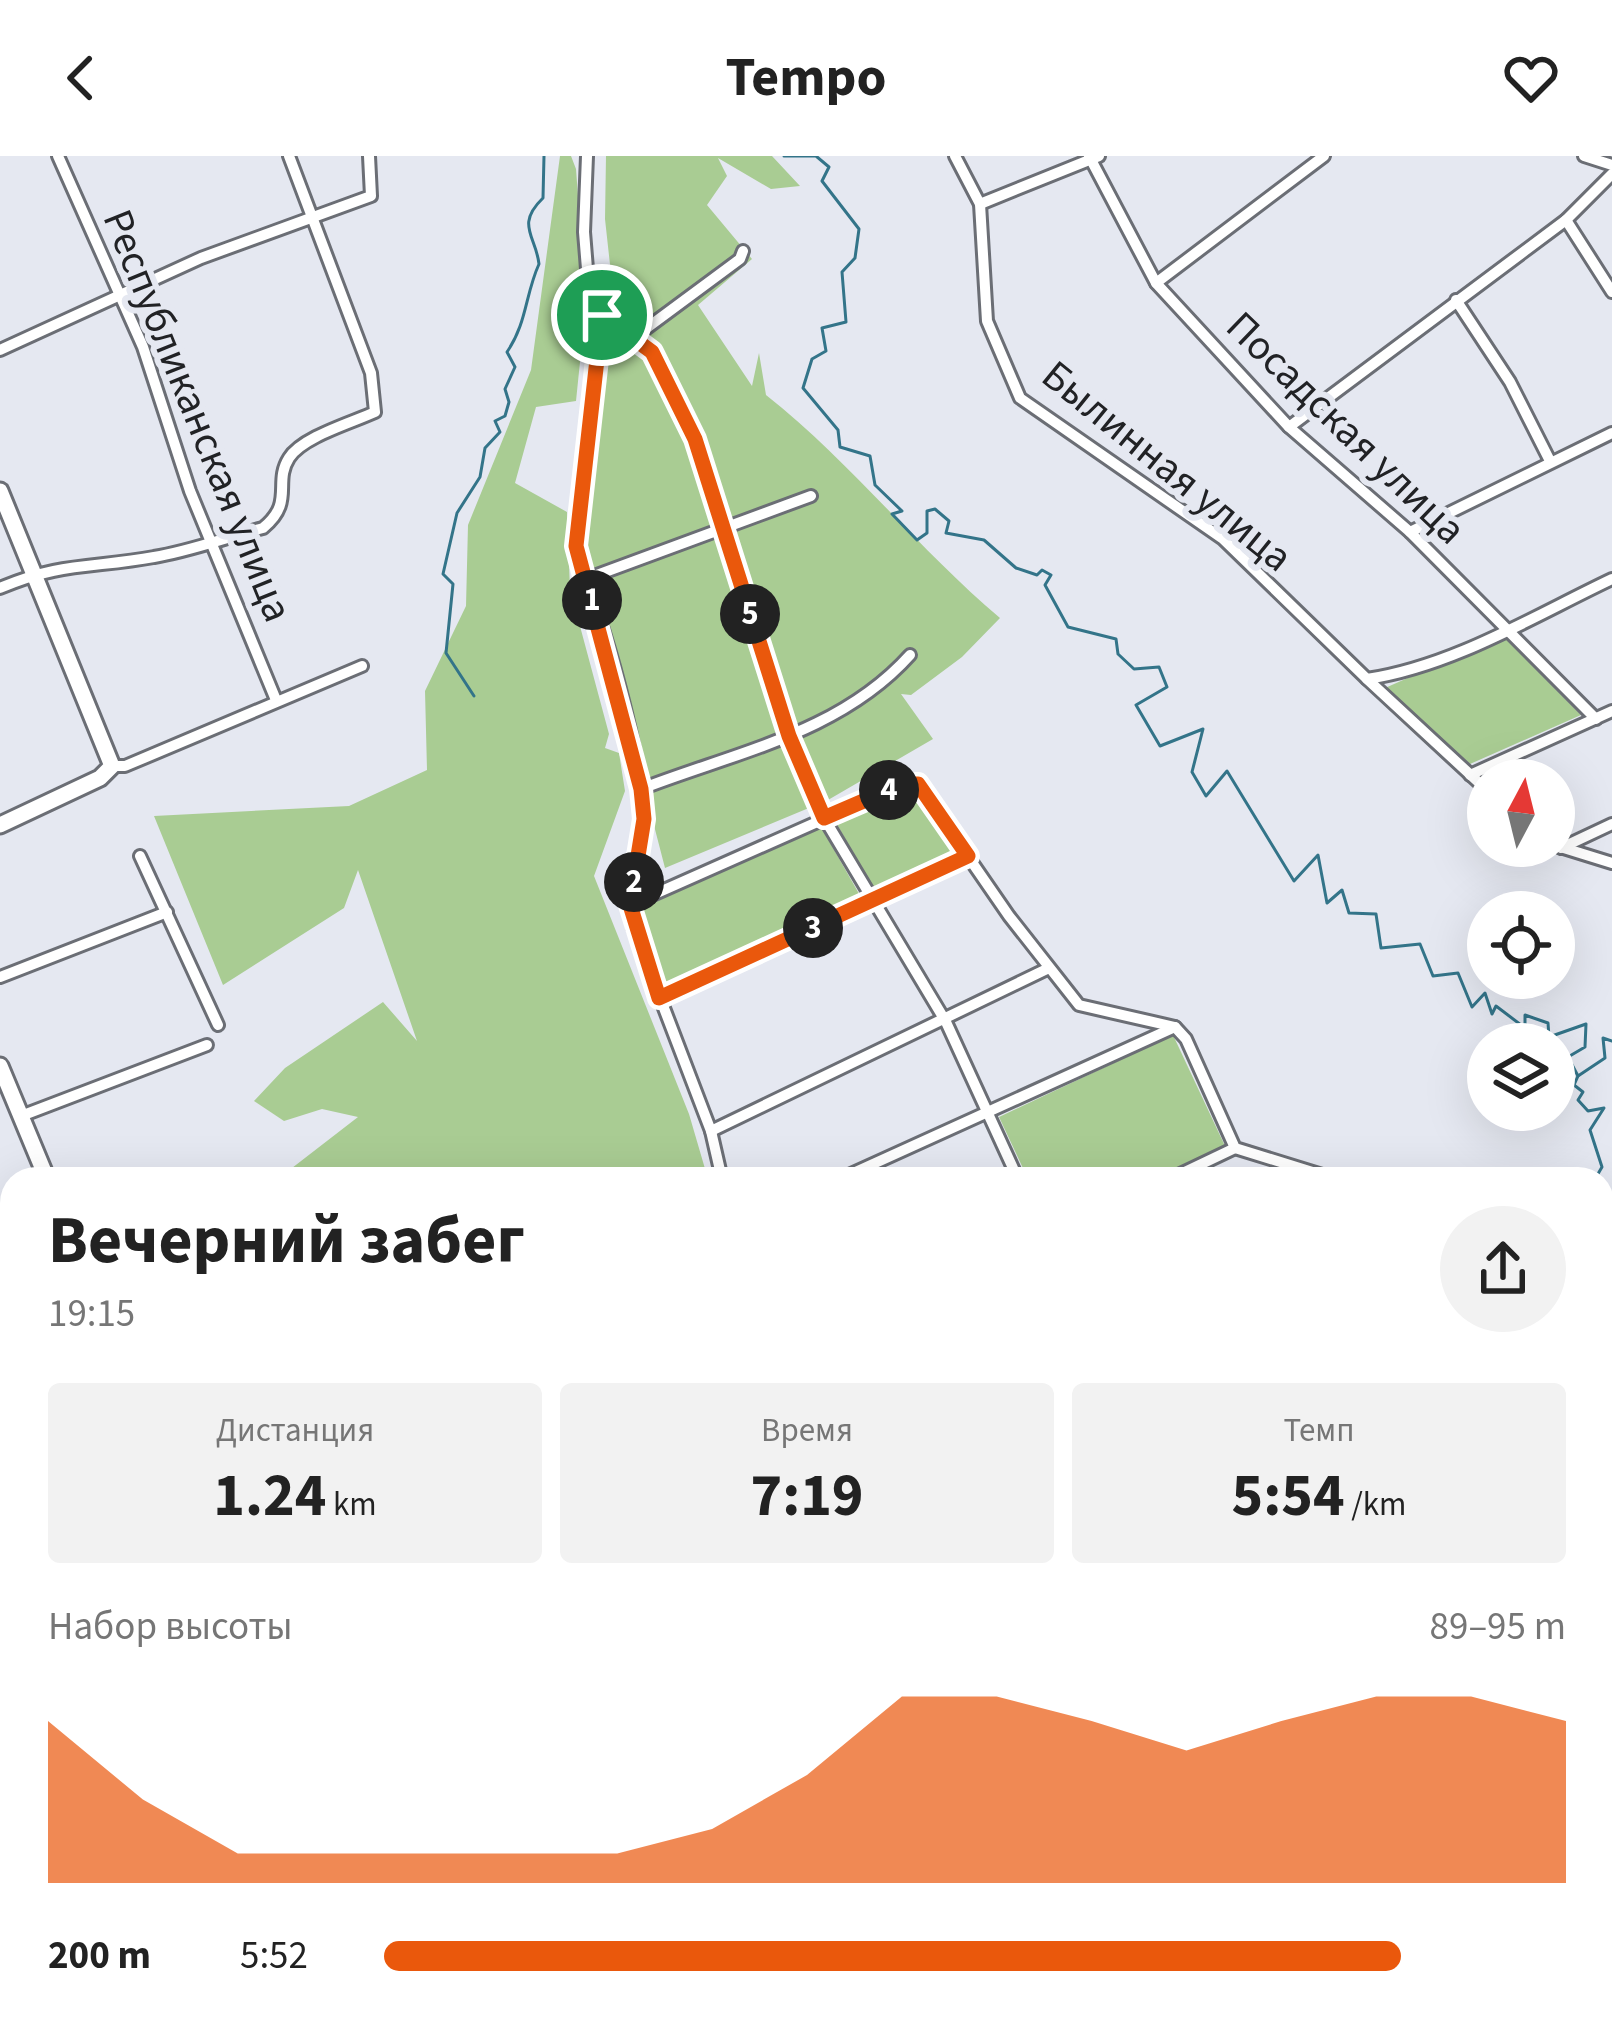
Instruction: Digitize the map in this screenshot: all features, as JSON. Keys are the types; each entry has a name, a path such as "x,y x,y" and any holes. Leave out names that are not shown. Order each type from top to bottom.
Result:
{"street":[{"name":"Республиканская улица","path":"58,156 119,295 276,700"},
{"path":"0,588 35,573 90,561 153,557 263,528 276,517 285,495 284,466 292,452 375,412 371,373 290,156"},
{"path":"0,350 119,295 371,196 369,156"},
{"path":"587,156 584,232 588,281 602,315 576,546 641,789 644,819 630,905 659,998 711,1131 719,1167"},
{"name":"Былинная улица","path":"955,156 980,204 987,321 1020,398 1223,539 1467,772"},
{"path":"1156,283 1324,156"},
{"path":"1584,156 1612,165"},
{"path":"980,204 1093,158"},
{"name":"Посадская улица","path":"1093,158 1156,283 1289,427 1410,532 1596,719"},
{"path":"1289,427 1566,220 1612,174"},
{"path":"1566,220 1612,292"},
{"path":"636,336 740,259 743,250"},
{"path":"1456,300 1510,382 1550,459"},
{"path":"602,315 636,336 665,373 695,439 789,736 824,818 946,1022 1013,1167"},
{"path":"1410,532 1550,459 1612,433"},
{"path":"0,491 112,766"},
{"path":"586,579 811,496"},
{"path":"1367,679 1402,674 1612,579"},
{"path":"641,789 848,710 881,686 910,655"},
{"path":"0,825 100,778 112,766 124,766 362,666"},
{"path":"1506,759 1612,712"},
{"path":"630,905 903,784 918,784 1079,1006 1175,1028 1186,1039 1235,1148"},
{"path":"1575,839 1612,824"},
{"path":"1575,852 1612,863"},
{"path":"140,856 218,1025"},
{"path":"659,998 968,856"},
{"path":"0,977 167,912"},
{"path":"711,1131 946,1022 1049,968"},
{"path":"867,1167 1175,1028"},
{"path":"21,1116 207,1045"},
{"path":"0,1066 42,1167"},
{"path":"1196,1167 1235,1148 1296,1167"}],"green space":[{"path":"560,156 571,156 576,169 586,303 576,401 536,407 515,483 567,512 570,589 609,734 605,748 619,753 625,791 594,876 689,1114 704,1167 293,1167 358,1117 322,1109 284,1121 254,1101 285,1068 383,1002 417,1041 358,870 344,908 223,985 154,816 349,806 427,770 425,691 466,606 468,525 531,370"},
{"path":"606,156 772,156 800,186 771,189 718,158 727,176 707,205 752,259 698,305 752,386 759,353 766,395 827,448 1000,618 962,657 911,695 901,694 933,739 828,800 665,868 582,547 614,301 605,219"},
{"path":"1503,636 1581,715 1467,761 1385,688"},
{"path":"912,789 958,855 876,893 835,821"},
{"path":"820,825 862,899 667,985 639,908"},
{"path":"1173,1035 1225,1146 1180,1167 1022,1167 999,1117"}],"waterway":[{"path":"474,696 446,653 453,584 443,574 457,513 480,477 485,448 500,432 495,421 505,416 509,402 505,389 515,367 507,352 539,264 529,223 543,198 544,156"},
{"path":"784,156 816,156 829,167 822,181 859,229 855,258 842,272 846,322 822,328 826,351 812,359 803,388 838,430 840,447 870,456 875,485 902,511 892,514 917,540 927,533 927,511 935,509 949,521 946,533 984,540 1016,568 1051,575 1045,585 1068,627 1116,639 1118,654 1134,669 1159,667 1167,687 1136,705 1160,746 1203,729 1192,772 1206,796 1227,771 1294,881 1318,855 1327,903 1342,890 1349,913 1376,914 1381,948 1420,944 1433,976 1458,973 1472,1007 1485,993 1492,1014 1496,1006 1525,1028 1525,1015 1548,1023 1549,1037 1586,1024 1585,1047 1568,1057 1578,1076 1605,1058 1603,1038 1612,1041"},
{"path":"1578,1076 1574,1085 1583,1092 1578,1100 1588,1111 1604,1108 1590,1130 1602,1167"}],"route":[{"path":"602,315 652,352 695,439 789,736 824,818 903,784 918,784 968,856 659,998 633,927 630,905 644,819 641,789 576,546 602,315"}]}
